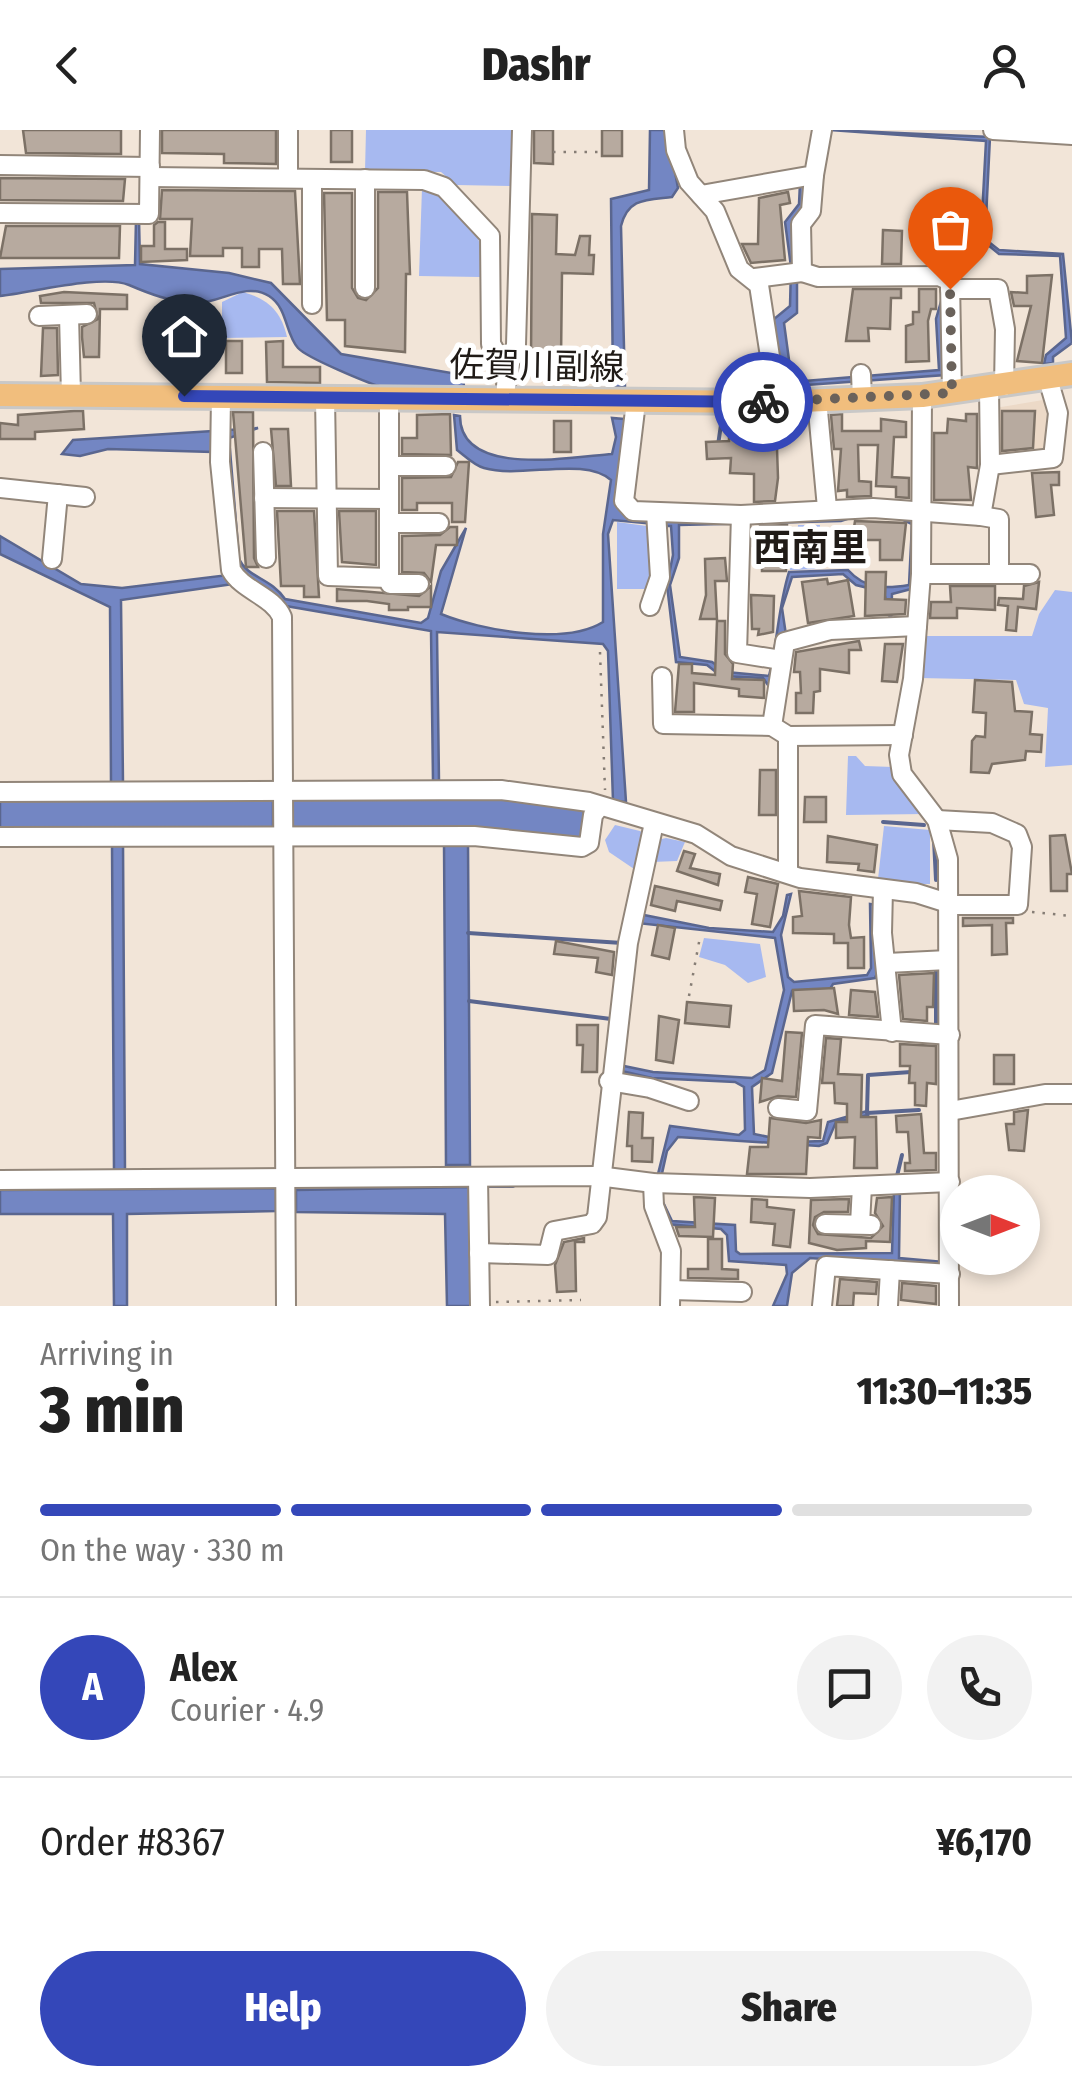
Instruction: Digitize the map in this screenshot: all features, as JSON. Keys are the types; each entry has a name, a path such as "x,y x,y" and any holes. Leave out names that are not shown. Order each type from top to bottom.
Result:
{"main road":[{"name":"佐賀川副線","path":"0,395 777,402 816,400 862,386 922,396 1072,374"}],"street":[{"path":"0,213 148,214 150,130"},
{"path":"288,130 288,178"},
{"path":"505,400 507,372 516,345 522,130"},
{"path":"674,130 676,150 689,182 715,211 738,269 755,278 802,272 818,278 939,276 950,282 952,393"},
{"path":"802,272 800,224 811,211 822,130"},
{"path":"992,130 1072,135"},
{"path":"0,165 129,166 150,172 424,180 444,187 490,236 491,344 507,372"},
{"path":"701,194 814,175"},
{"path":"312,178 312,304"},
{"path":"365,179 365,288"},
{"path":"490,236 519,236"},
{"path":"755,278 777,402"},
{"path":"950,289 998,289 1005,329 990,466 999,574"},
{"path":"39,316 78,315 71,396"},
{"path":"990,466 1053,458 1058,414 1048,379"},
{"path":"922,396 921,574 902,774 937,820 948,859 950,1175"},
{"path":"221,397 220,453 232,570 239,584 276,607 282,617 286,1306"},
{"path":"324,398 328,576 389,578"},
{"path":"389,399 389,578 390,584 418,584"},
{"path":"816,400 827,508"},
{"path":"636,402 624,501 633,511 741,521 827,508 994,520"},
{"path":"263,452 266,558"},
{"path":"389,466 446,466"},
{"path":"0,488 85,497"},
{"path":"52,560 58,494"},
{"path":"264,498 389,499"},
{"path":"650,606 660,577 656,512"},
{"path":"741,521 736,653 777,659"},
{"path":"389,523 439,523"},
{"path":"921,574 1030,574"},
{"path":"788,873 777,659 791,637 830,630 917,626"},
{"path":"662,677 663,724 903,735"},
{"path":"0,837 282,814 500,790 595,816 654,823 696,834 732,856 788,873 947,902 1018,905 1022,847 1017,834 992,823 937,820"},
{"path":"0,792 282,814 582,846 590,843 595,816"},
{"path":"479,1253 548,1255 554,1231 592,1224 597,1217 609,1081 633,910 654,823"},
{"path":"883,889 892,1032"},
{"path":"886,963 948,960"},
{"path":"778,1108 807,1110 814,1026 950,1035"},
{"path":"609,1081 650,1088 690,1101"},
{"path":"950,1111 1045,1094 1072,1094"},
{"path":"478,1176 480,1304"},
{"path":"0,1180 598,1176 653,1183 862,1186 940,1182"},
{"path":"653,1183 654,1206 672,1251 670,1298 742,1292"},
{"path":"825,1224 866,1225 862,1186"},
{"path":"822,1306 826,1266 940,1273"},
{"path":"888,1306 890,1270"},
{"path":"949,1306 950,1275"}],"path":[{"path":"553,152 602,152"},
{"path":"595,816 606,798 600,652"},
{"path":"1018,905 1035,913 1072,916"},
{"path":"689,996 700,936"},
{"path":"480,1304 581,1300"}],"shaded area":[{"path":"366,130 515,130 515,186 456,185 441,172 365,171"},
{"path":"650,130 667,130 678,188 672,197 633,205 621,226 625,387 613,387 611,199 649,190"},
{"path":"830,130 990,137 985,239 999,250 1063,254 1072,343 1053,357 1053,363 1044,364 1046,355 1066,338 1060,256 999,254 982,240 951,242 948,275 944,274 948,236 981,235 986,141"},
{"path":"808,182 797,259 797,313 784,323 792,382 939,370 936,319 942,298 945,375 779,387 768,324 790,306 791,267 785,222 799,204 800,183"},
{"path":"422,188 450,200 470,220 480,246 480,277 419,276"},
{"path":"136,219 140,264 229,273 271,283 341,354 463,375 464,387 379,386 325,364 298,348 280,307 260,292 242,292 195,303 117,282 101,282 0,296 0,269 135,265"},
{"path":"243,292 272,307 287,337 222,338 222,302"},
{"path":"1049,399 1052,457 991,464 989,409"},
{"path":"454,415 460,416 465,436 478,449 521,459 612,454 616,437 612,418 624,419 629,426 620,489 655,517 654,524 613,520 608,534 626,802 613,801 608,651 603,644 437,632 439,781 433,781 431,631 286,606 243,580 213,452 108,449 80,456 62,454 73,440 258,428 229,438 239,559 285,599 421,623 428,618 441,571 466,528 441,614 522,633 567,633 603,622 603,534 611,480 585,470 499,471 481,467 457,450"},
{"path":"855,513 915,517 915,588 892,594 891,623 884,592 856,585 843,574 792,577 782,608 786,635 770,688 763,678 721,676 707,665 676,662 667,585 673,555 671,526 661,526 660,518","holes":["897,517 912,524 909,585 876,586 861,581 848,570 789,572 769,676 726,672 712,662 680,657 670,585 679,558 679,525"]},
{"path":"617,522 654,527 656,579 647,589 617,589"},
{"path":"798,525 820,525 819,569 790,570 788,550 797,548"},
{"path":"0,536 81,584 122,588 228,575 233,584 121,600 123,783 111,783 110,607 0,554"},
{"path":"1055,590 1072,592 1072,765 1045,767 1048,708 1024,704 1016,680 919,678 920,636 1032,636 1039,614"},
{"path":"848,756 856,756 865,766 893,767 899,785 925,814 846,815"},
{"path":"273,798 273,830 0,829 0,801"},
{"path":"291,798 498,799 584,810 582,840 476,827 291,830"},
{"path":"615,825 640,831 653,841 666,838 685,842 677,861 652,862 637,871 609,852 605,840"},
{"path":"884,826 930,830 930,884 884,884 878,879"},
{"path":"444,842 468,842 470,1165 446,1165"},
{"path":"112,844 123,844 125,1170 114,1170"},
{"path":"791,894 781,935 788,977 794,982 867,975 871,968 870,904 877,905 878,971 875,978 833,984 830,989 792,991 772,1073 752,1087 754,1134 793,1142 823,1141 828,1122 867,1111 868,1115 836,1122 827,1143 819,1146 678,1137 667,1151 661,1178 657,1178 670,1126 739,1135 745,1130 744,1087 735,1082 652,1078 617,1070 619,1065 653,1072 752,1078 765,1070 784,990 775,938 637,923 639,914 709,928 773,932 783,916 787,895"},
{"path":"704,938 760,944 766,977 748,983 725,965 699,957"},
{"path":"471,1187 472,1306 447,1306 445,1214 296,1212 296,1190"},
{"path":"276,1188 276,1211 127,1214 127,1306 114,1306 113,1214 0,1214 0,1190"},
{"path":"894,1189 900,1189 899,1258 940,1262 940,1268 810,1258 792,1273 787,1306 773,1306 787,1274 786,1265 729,1261 727,1235 721,1229 667,1224 659,1207 662,1200 672,1221 735,1225 736,1251 740,1254 892,1253"}],"building":[{"path":"23,130 121,130 121,154 26,153"},
{"path":"162,130 276,130 276,164 224,163 224,154 162,153"},
{"path":"331,130 352,130 352,162 331,162"},
{"path":"534,130 553,130 553,164 534,163"},
{"path":"602,130 622,130 622,156 602,156"},
{"path":"0,178 125,179 123,201 0,200"},
{"path":"162,190 295,191 300,284 283,284 282,249 259,249 259,267 242,267 242,248 223,248 223,256 190,256 192,219 160,219"},
{"path":"378,192 407,192 410,274 406,274 405,352 345,346 345,320 327,320 324,193 352,193 352,288 358,298 366,300 378,288"},
{"path":"788,192 790,203 780,205 785,260 751,263 742,244 758,244 759,198"},
{"path":"934,204 950,204 950,225 944,225 943,264 928,264"},
{"path":"532,214 557,215 556,254 575,255 580,236 590,236 589,255 594,255 593,274 562,273 561,359 531,359"},
{"path":"165,222 165,249 187,249 187,260 141,262 141,246 154,246 154,225"},
{"path":"6,226 120,226 119,258 0,258"},
{"path":"883,230 902,231 901,264 882,264"},
{"path":"1052,275 1042,363 1017,361 1031,306 1014,306 1011,292 1027,293 1027,276"},
{"path":"853,289 901,289 901,298 891,298 890,329 868,328 869,341 846,341"},
{"path":"919,289 936,289 936,309 931,309 928,321 929,361 906,362 906,326 913,324 913,312 919,312"},
{"path":"64,292 127,295 127,309 100,309 99,357 84,357 82,337 82,327 98,319 94,303 41,303 40,296"},
{"path":"43,328 57,328 58,375 41,376"},
{"path":"226,341 242,341 242,373 226,373"},
{"path":"283,341 283,367 320,367 320,383 267,382 266,342"},
{"path":"83,411 84,429 35,432 35,439 0,439 0,423 18,425 18,415"},
{"path":"1002,411 1035,411 1033,448 1002,451"},
{"path":"233,412 253,412 254,558 258,567 246,567"},
{"path":"450,414 451,455 402,454 402,438 417,438 417,415"},
{"path":"842,414 842,431 881,431 881,419 906,422 906,437 894,437 892,477 909,478 909,498 896,497 896,487 876,486 878,445 858,445 859,481 871,482 871,496 847,497 847,490 838,491 841,449 834,449 831,415"},
{"path":"966,414 977,414 977,468 968,467 971,500 934,500 934,433 947,433 948,419 966,421"},
{"path":"762,419 776,419 778,478 775,501 754,502 754,474 730,473 731,458 707,459 706,442 729,441 729,427 762,427"},
{"path":"554,421 571,421 571,452 554,452"},
{"path":"271,429 288,429 291,486 276,486"},
{"path":"458,462 469,462 465,522 452,522 452,503 417,503 417,510 402,510 402,478 451,477"},
{"path":"1059,472 1059,485 1051,485 1054,515 1036,517 1032,473"},
{"path":"277,511 314,511 319,597 304,597 304,586 281,586"},
{"path":"339,511 376,511 376,565 342,562"},
{"path":"855,521 906,523 902,560 880,560 880,540 852,540"},
{"path":"787,525 786,571 762,571 762,546 753,546 753,537 760,537 760,526"},
{"path":"457,527 457,545 436,545 431,582 424,573 402,572 402,536 440,535"},
{"path":"725,558 727,581 715,581 717,619 700,619 706,595 705,559"},
{"path":"866,572 886,572 885,599 906,600 905,614 865,616"},
{"path":"827,579 828,584 848,580 854,616 808,623 802,582"},
{"path":"1039,582 1036,609 1018,607 1016,631 1006,630 1008,606 998,605 999,598 1023,599 1024,586"},
{"path":"431,586 431,607 389,610 389,604 337,601 337,589 419,596"},
{"path":"950,586 995,586 995,610 957,608 957,618 930,618 931,602 951,602"},
{"path":"751,595 774,596 773,632 758,635 759,629 752,629"},
{"path":"717,621 725,621 725,654 733,664 732,679 764,680 764,698 739,696 739,689 694,683 694,712 675,712 679,664 692,664 692,673 715,675"},
{"path":"859,641 861,650 849,650 849,673 820,669 820,691 814,692 813,713 796,713 796,693 801,693 800,672 794,672 796,652"},
{"path":"885,644 903,644 897,682 882,681"},
{"path":"975,680 1012,682 1015,711 1032,712 1030,734 1042,735 1041,752 1026,751 1025,760 992,764 989,773 971,772 972,741 976,736 985,737 986,713 973,712"},
{"path":"760,770 776,770 776,815 759,815"},
{"path":"805,797 826,797 826,822 804,822"},
{"path":"1065,835 1072,874 1067,874 1067,891 1051,891 1050,836"},
{"path":"828,836 877,845 874,872 858,870 859,864 827,862"},
{"path":"684,851 695,854 690,868 720,874 718,885 677,871"},
{"path":"748,877 778,884 770,927 752,924 757,894 745,892"},
{"path":"655,886 722,901 720,910 677,901 675,911 651,905"},
{"path":"799,891 851,897 851,938 864,937 864,968 848,968 848,943 834,943 834,934 793,933 793,917 802,916"},
{"path":"963,918 1013,918 1013,923 1006,923 1007,954 992,955 992,925 963,926"},
{"path":"658,925 675,928 669,959 652,955"},
{"path":"556,941 614,952 612,975 596,972 598,958 554,954"},
{"path":"934,973 933,1007 927,1007 927,1021 903,1019 899,975"},
{"path":"834,988 838,1014 824,1010 794,1011 793,990"},
{"path":"851,990 875,992 878,1017 849,1015"},
{"path":"687,1002 731,1006 729,1027 685,1023"},
{"path":"659,1016 679,1020 673,1063 656,1060"},
{"path":"577,1025 598,1025 597,1072 582,1072 583,1045 577,1045"},
{"path":"786,1032 802,1033 796,1097 778,1096 760,1102 762,1078 782,1081"},
{"path":"826,1038 841,1039 838,1074 862,1075 861,1117 876,1117 877,1168 854,1168 855,1137 836,1138 836,1122 847,1122 847,1104 835,1103 834,1083 822,1083"},
{"path":"900,1044 936,1046 936,1084 927,1083 926,1106 915,1105 915,1083 909,1083 910,1066 900,1066"},
{"path":"994,1055 1014,1055 1014,1084 994,1084"},
{"path":"1028,1110 1024,1151 1009,1150 1006,1124 1014,1124 1014,1112"},
{"path":"629,1112 643,1113 642,1138 653,1138 652,1162 632,1161 632,1146 627,1146"},
{"path":"921,1114 924,1153 936,1153 936,1170 905,1171 905,1163 910,1163 908,1132 897,1132 896,1116"},
{"path":"770,1118 806,1123 821,1120 820,1138 808,1137 806,1174 747,1174 750,1147 768,1147"},
{"path":"694,1197 715,1198 713,1237 679,1236 676,1227 695,1227"},
{"path":"892,1197 890,1242 866,1241 866,1248 837,1250 809,1243 811,1200 849,1199 848,1212 824,1212 815,1217 813,1225 818,1234 871,1238 883,1226 875,1213 877,1198"},
{"path":"752,1199 767,1200 767,1207 794,1210 790,1247 773,1245 775,1224 751,1222"},
{"path":"584,1238 584,1242 575,1242 576,1291 557,1292 555,1265 564,1242"},
{"path":"708,1239 722,1239 722,1269 738,1270 738,1279 688,1278 688,1269 708,1269"},
{"path":"840,1279 877,1282 876,1294 854,1293 853,1306 837,1306"},
{"path":"902,1283 936,1286 936,1304 901,1300"}],"waterway":[{"path":"757,418 776,417"},
{"path":"718,445 722,418 749,418"},
{"path":"883,822 924,825"},
{"path":"934,840 936,880"},
{"path":"468,933 622,943"},
{"path":"936,969 936,1028"},
{"path":"469,1001 611,1019"},
{"path":"911,1072 868,1075 867,1113 919,1110"},
{"path":"897,1176 902,1155"},
{"path":"484,1186 513,1186"}],"way so far":[{"path":"763,402 952,393 950,289"}],"district":[{"name":"西南里","path":"810,548"}],"route":[{"path":"184,396 763,402"}]}
